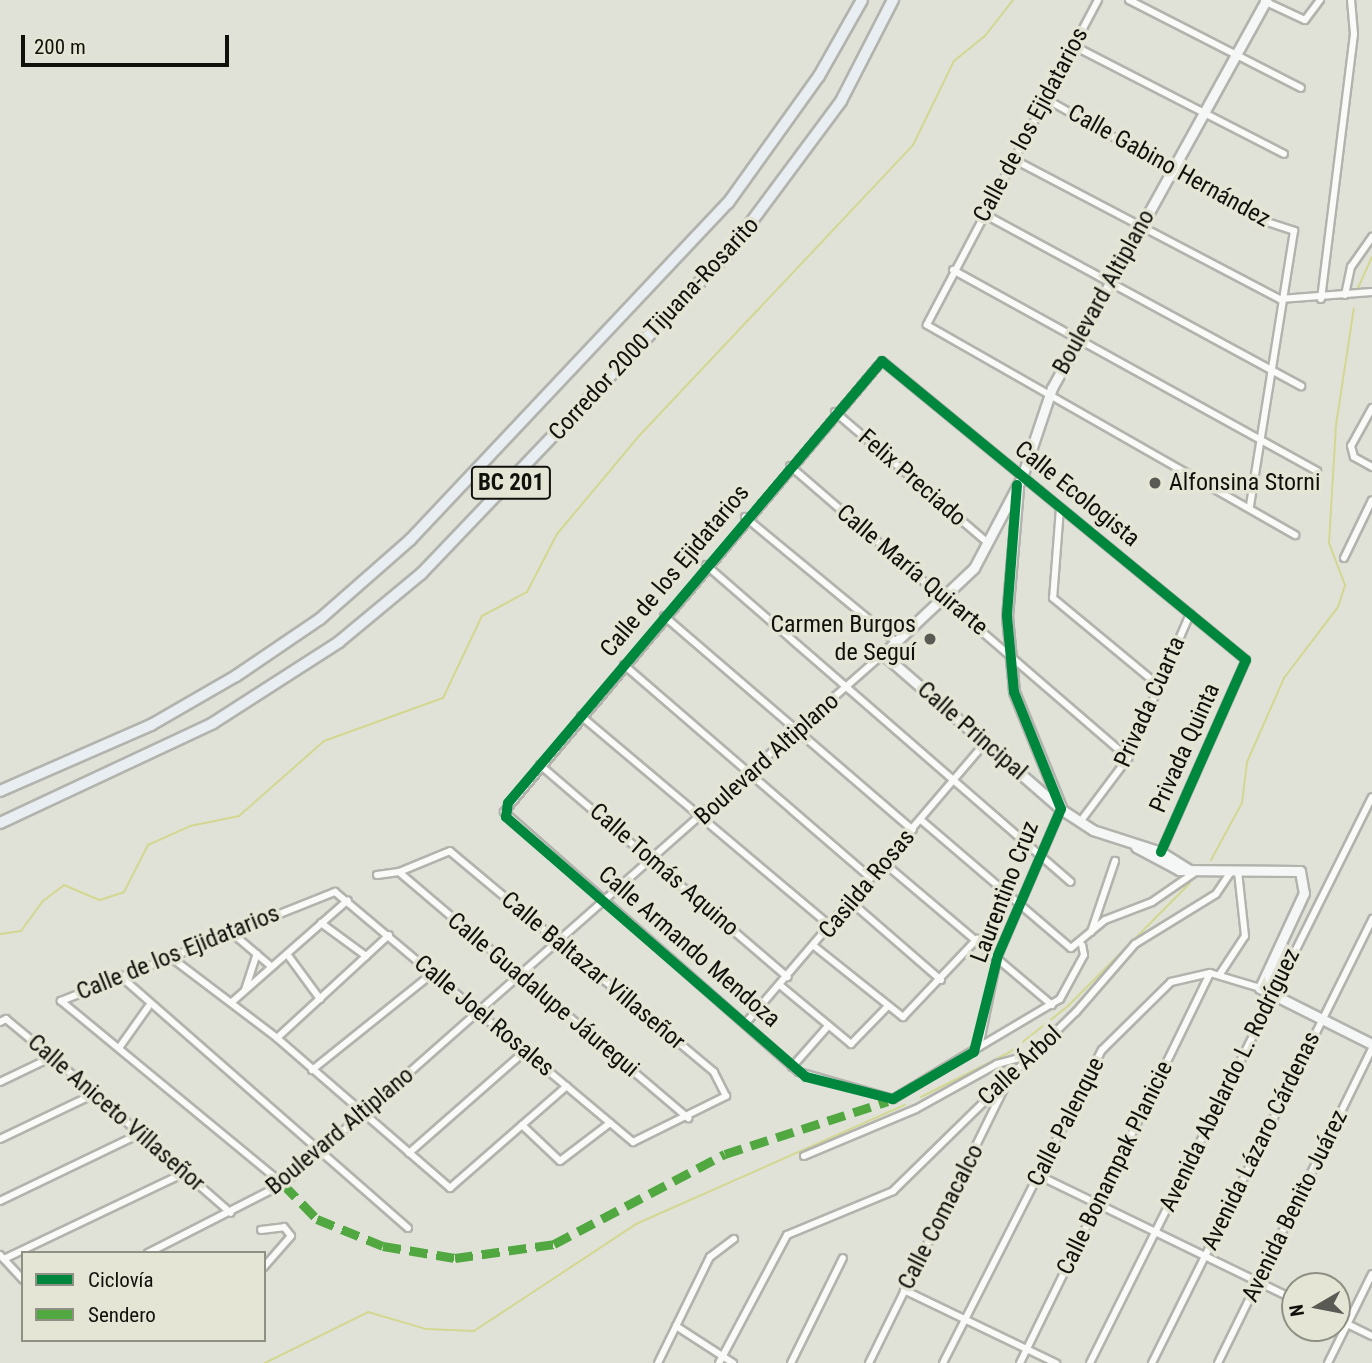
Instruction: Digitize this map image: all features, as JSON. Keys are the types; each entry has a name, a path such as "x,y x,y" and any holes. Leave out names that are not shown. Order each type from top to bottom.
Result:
{"highway":[{"name":"Corredor 2000 Tijuana-Rosarito","path":"0,791 207,694 320,619 391,558 728,204 819,76 862,0"},
{"name":"Corredor 2000 Tijuana-Rosarito","path":"0,823 213,723 339,642 405,589 732,248 841,101 893,0"}],"street":[{"name":"Calle de los Ejidatarios","path":"1049,395 927,325 953,271 1098,0"},
{"path":"1129,0 1301,88"},
{"path":"1264,1 1305,20 1320,0"},
{"path":"1321,299 1324,239 1354,34 1350,0"},
{"name":"Boulevard Altiplano","path":"152,1251 231,1213 283,1184 802,731 896,642 945,600 988,543 1020,481 1049,395 1264,1"},
{"path":"1074,46 1284,154"},
{"name":"Calle Gabino Hernández","path":"1046,99 1261,220 1294,231 1280,299"},
{"path":"1013,159 1280,299 1321,299 1372,292"},
{"path":"984,214 1301,386"},
{"path":"1345,295 1351,267 1372,237"},
{"path":"953,271 1317,471"},
{"path":"1250,506 1272,370 1280,299"},
{"name":"Calle de los Ejidatarios","path":"505,812 540,765 745,517 882,361"},
{"name":"Calle Ecologista","path":"882,361 1020,481 1060,508 1246,660"},
{"path":"1049,395 1250,506 1295,534"},
{"path":"1372,408 1351,446 1354,457 1372,467"},
{"name":"Felix Preciado","path":"835,412 988,543"},
{"name":"Calle María Quirarte","path":"790,466 1010,653 1128,758"},
{"path":"1020,481 1010,653 1016,699 1061,809"},
{"path":"1344,558 1372,500"},
{"path":"1060,508 1053,598 1158,685"},
{"path":"745,517 896,642"},
{"path":"706,565 1071,882"},
{"name":"Privada Cuarta","path":"1080,822 1128,758 1190,614"},
{"path":"664,616 802,731 913,830"},
{"name":"Calle Principal","path":"883,654 1061,809 1080,822 1192,870 1234,873 1294,867 1306,885 1260,988"},
{"name":"Privada Quinta","path":"1161,852 1246,660"},
{"path":"624,665 871,878"},
{"path":"581,716 703,816 830,926"},
{"name":"Casilda Rosas","path":"745,1024 781,986 986,742"},
{"name":"Calle Tomás Aquino","path":"540,765 654,858 787,977"},
{"name":"Avenida Abelardo L. Rodríguez","path":"1090,1363 1372,797"},
{"name":"Laurentino Cruz","path":"979,1047 998,955 1022,907 1040,853 1061,809"},
{"name":"Calle Armando Mendoza","path":"505,812 792,1067 860,1091 893,1099 910,1093"},
{"path":"921,820 1022,907 1078,946"},
{"name":"Calle Principal","path":"1136,847 1161,852 1192,870"},
{"name":"Calle Baltazar Villaseñor","path":"398,872 448,850 715,1072 726,1090 723,1098 688,1118"},
{"path":"1091,934 1115,861"},
{"path":"884,863 998,955 1052,1005"},
{"path":"916,1109 910,1093 979,1047 1052,1005 1075,974 1078,946 1091,934 1192,870"},
{"path":"377,875 398,872"},
{"name":"Calle Guadalupe Jáuregui","path":"398,872 688,1118"},
{"path":"1220,974 1245,936 1234,873"},
{"name":"Calle Árbol","path":"721,1360 791,1232 893,1191 1032,1055 1135,944 1216,894 1234,873"},
{"name":"Calle de los Ejidatarios","path":"283,1184 61,1001 118,975 232,933 330,892"},
{"name":"Calle Joel Rosales","path":"330,892 348,900 432,974 637,1143 688,1118"},
{"path":"232,1002 348,900"},
{"path":"851,902 941,980"},
{"name":"Avenida Lázaro Cárdenas","path":"1152,1363 1372,919"},
{"path":"321,923 366,956"},
{"path":"232,933 272,967"},
{"path":"277,1038 389,935"},
{"path":"814,946 887,1007 906,1016 977,939"},
{"path":"244,991 257,954"},
{"path":"287,954 320,999"},
{"path":"170,956 277,1038 449,1188 567,1086"},
{"name":"Calle Palenque","path":"943,1363 1102,1050 1162,986 1210,973 1260,988"},
{"name":"Calle Bonampak Planicie","path":"1020,1363 1210,973"},
{"path":"312,1070 432,974"},
{"path":"118,975 148,1007 323,1150 408,1228"},
{"path":"781,986 852,1043 887,1007"},
{"path":"1260,988 1372,1046"},
{"path":"119,1048 148,1007"},
{"name":"Calle Aniceto Villaseñor","path":"0,1022 6,1019 52,1057 92,1095 186,1172 231,1213"},
{"path":"792,1067 828,1026"},
{"name":"Avenida Benito Juárez","path":"1218,1363 1372,1046"},
{"path":"409,1153 525,1051"},
{"path":"804,1156 916,1109 997,1064 1032,1055"},
{"path":"0,1082 52,1057"},
{"name":"Calle Comacalco","path":"869,1363 1013,1071"},
{"path":"0,1139 92,1095"},
{"path":"522,1125 560,1161 610,1123"},
{"path":"0,1201 139,1134"},
{"path":"21,1278 2,1257 186,1172"},
{"path":"1038,1175 1281,1293"},
{"path":"261,1230 284,1227 291,1236 266,1265"},
{"path":"657,1363 710,1257 734,1239"},
{"path":"791,1363 843,1258"},
{"path":"1351,1316 1372,1273"},
{"path":"904,1290 1056,1363"},
{"path":"676,1326 721,1360 733,1363"},
{"path":"1351,1326 1372,1336"},
{"path":"1328,1363 1338,1342"}],"waterway":[{"path":"0,934 21,931 43,901 64,885 100,900 124,892 148,845 190,826 239,816 324,741 443,698 482,616 527,592 557,534 638,437 913,145 954,61 985,36 1013,0"},
{"path":"1358,288 1372,257"},
{"path":"1211,860 1242,803 1247,762 1284,678 1338,607 1345,585 1329,543 1336,425 1354,308"},
{"path":"921,1097 1010,1052 1068,1006 1190,883"},
{"path":"265,1363 368,1312 426,1329 474,1331 636,1224 905,1105"}],"marked path":[{"path":"283,1184 317,1219 383,1246 455,1258 554,1244 725,1154 888,1101"}],"cycle path":[{"path":"1017,485 1007,616 1014,692 1061,809 998,955 974,1052 893,1099 806,1077 506,817 508,803 882,361 1246,660 1161,852"}],"place":[{"name":"Alfonsina Storni","path":"1155,483"},
{"name":"Carmen Burgos de Seguí","path":"930,639"}]}
